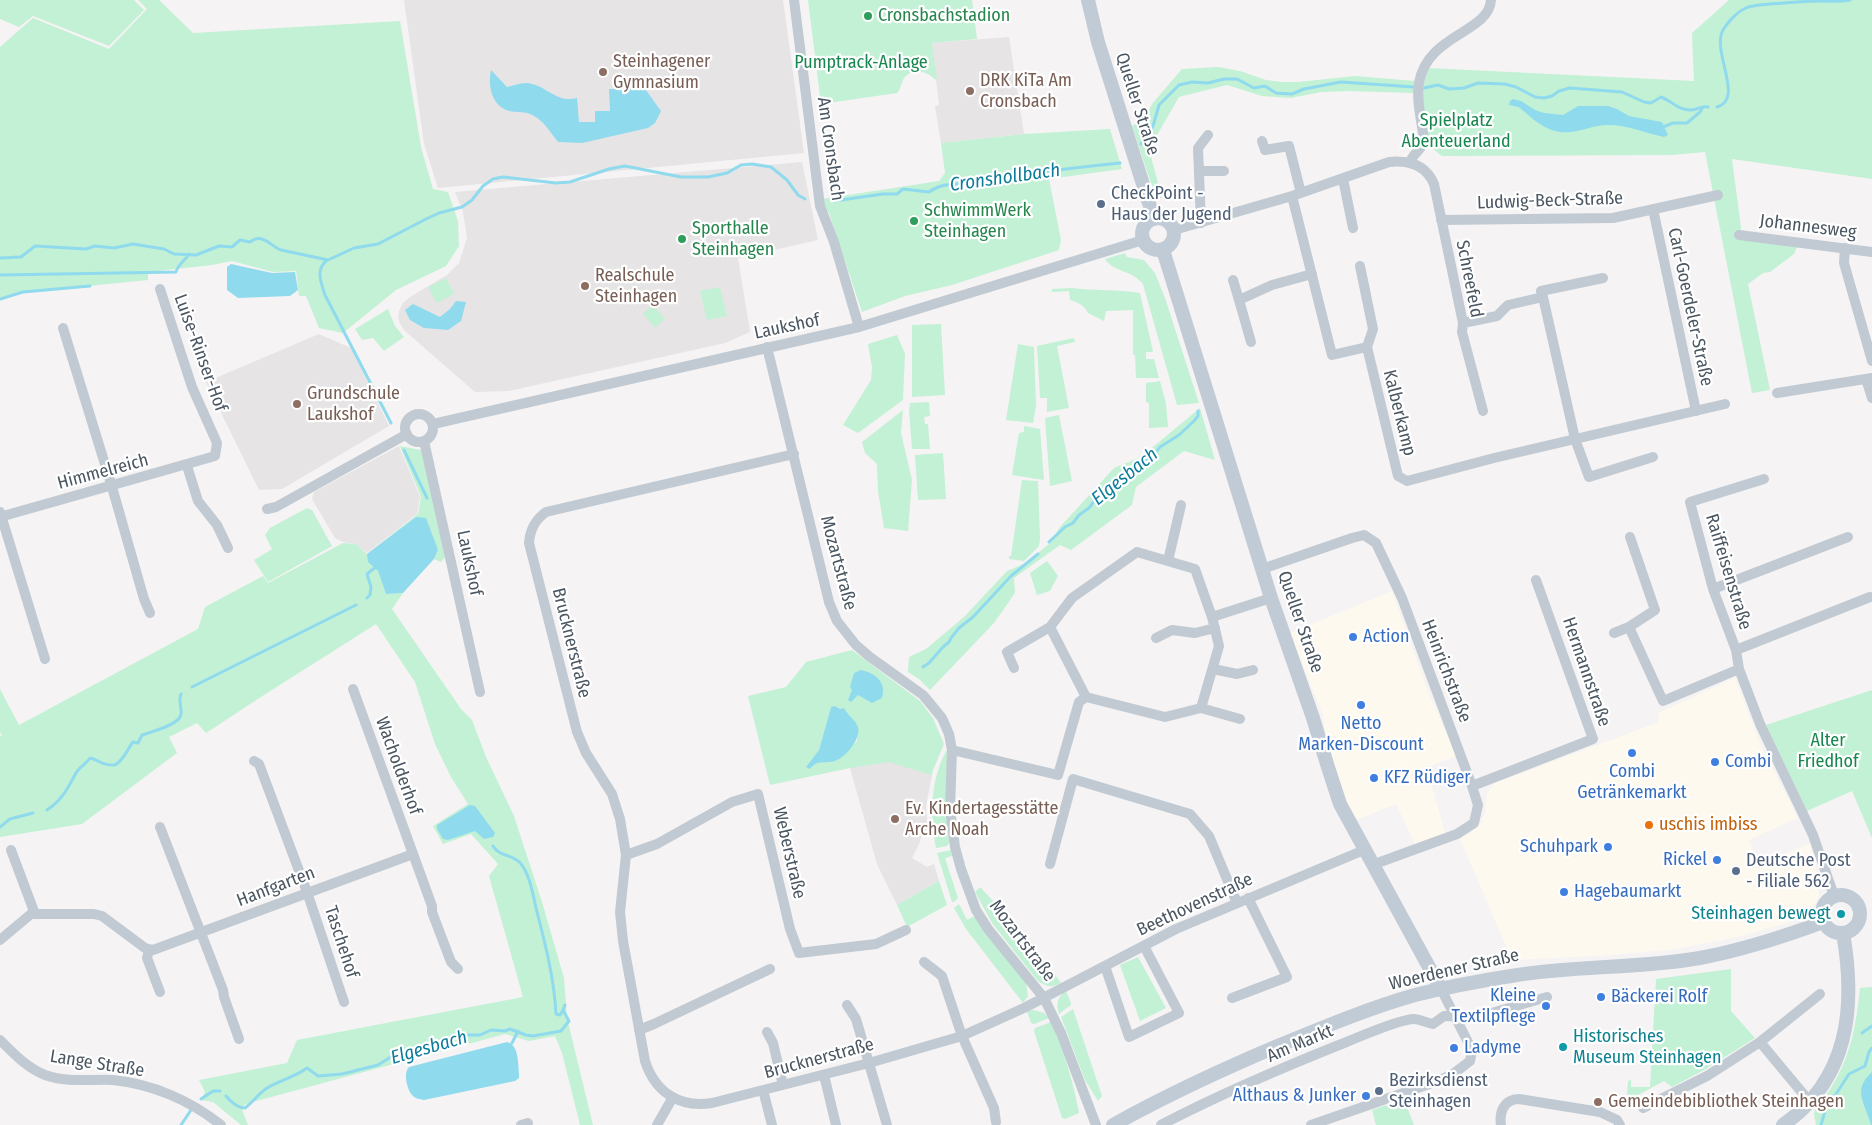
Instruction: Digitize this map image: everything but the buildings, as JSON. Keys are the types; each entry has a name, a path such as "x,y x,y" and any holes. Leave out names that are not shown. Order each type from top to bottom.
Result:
{"main road":[{"name":"Queller Straße","path":"1088,0 1098,42 1154,219"},
{"path":"1154,219 1166,220 1174,230 1173,242 1163,250 1151,249 1143,240 1144,227 1154,219"},
{"name":"Queller Straße","path":"1163,250 1271,598 1313,718 1340,804 1441,989"},
{"path":"1846,895 1855,901 1858,906 1860,912 1854,928 1843,933 1831,930 1823,922 1822,909 1828,899 1834,896 1846,895"},
{"path":"1858,906 1872,902"},
{"name":"Woerdener Straße","path":"1113,1125 1196,1083 1308,1033 1414,995 1538,971 1626,966 1699,958 1780,938 1823,922"},
{"path":"1783,1125 1810,1102 1824,1082 1835,1061 1846,1027 1848,965 1843,933"}],"street":[{"name":"Am Cronsbach","path":"794,0 820,206 834,242 859,327"},
{"path":"1174,230 1297,194 1389,162 1410,162 1424,141 1418,92 1426,65 1440,46 1484,18 1491,6 1491,0"},
{"path":"1201,223 1198,148 1208,135"},
{"path":"1262,141 1265,150 1289,146 1312,274 1332,355 1367,347"},
{"name":"Schreefeld","path":"1410,162 1426,171 1434,184 1463,323 1462,332 1482,411"},
{"path":"1199,171 1224,171"},
{"path":"1343,179 1353,228"},
{"name":"Ludwig-Beck-Straße","path":"1441,220 1613,218 1718,195"},
{"name":"Carl-Goerdeler-Straße","path":"1652,209 1696,411"},
{"name":"Johannesweg","path":"1739,235 1872,252"},
{"name":"Laukshof","path":"433,424 859,327 1143,240"},
{"path":"1845,248 1844,262 1872,361"},
{"name":"Kalberkamp","path":"1360,266 1374,328 1367,347 1398,476 1407,481 1494,458 1725,404"},
{"path":"1239,300 1272,285 1312,274"},
{"path":"1603,278 1541,291 1575,439 1589,477 1654,457"},
{"path":"1233,280 1251,342"},
{"name":"Luise-Rinser-Hof","path":"160,289 192,387 217,443 215,456"},
{"path":"1463,323 1497,316 1508,305 1542,298"},
{"path":"63,328 150,614"},
{"name":"Mozartstraße","path":"767,347 829,602 837,621 848,637 870,657 923,695 942,718 952,750 950,809 960,869 976,910 988,929 1044,998 1061,1033 1096,1125"},
{"path":"1778,393 1869,378 1872,398"},
{"path":"414,415 428,416 433,424 431,436 424,441 416,441 405,430 407,420 414,415"},
{"path":"267,510 276,507 407,434"},
{"name":"Laukshof","path":"424,441 480,692"},
{"name":"Brucknerstraße","path":"794,454 546,512 533,524 528,543 577,732 586,753 612,794 620,819 626,855 620,916 644,1061 649,1074 655,1084 673,1098 688,1103 705,1104 824,1075 962,1036 994,1023 1044,998"},
{"name":"Himmelreich","path":"0,515 112,487 215,456"},
{"path":"186,466 198,500 217,525 228,548"},
{"name":"Raiffeisenstraße","path":"1764,479 1690,502 1713,589 1736,650 1739,669 1760,724 1812,835 1834,896"},
{"path":"1168,561 1181,505"},
{"path":"0,515 45,659"},
{"name":"Heinrichstraße","path":"1262,569 1364,535 1376,543 1402,598 1472,786 1478,805 1474,823 1457,834 1372,865"},
{"path":"1614,633 1629,627 1655,610 1630,537"},
{"path":"1713,589 1848,537"},
{"path":"1014,668 1007,652 1050,628 1072,598 1137,552 1196,568 1219,646 1201,708"},
{"name":"Hermannstraße","path":"1472,786 1593,739 1536,580"},
{"path":"1736,650 1870,597"},
{"path":"1212,617 1271,598"},
{"path":"1629,627 1663,702 1739,669"},
{"path":"1050,628 1086,697 1165,716 1201,708 1240,719"},
{"path":"1156,638 1172,630 1195,633 1215,628"},
{"path":"1213,669 1236,674 1253,670"},
{"name":"Wacholderhof","path":"353,689 451,962 458,969"},
{"path":"952,750 1058,775 1079,702 1086,697"},
{"name":"Taschehof","path":"254,761 259,764 307,892 344,1002"},
{"path":"1050,864 1072,779 1190,814 1209,836 1237,903"},
{"name":"Weberstraße","path":"626,855 657,844 732,802 758,794 790,929 799,953 876,944 906,930"},
{"path":"160,826 223,990 239,1038"},
{"path":"11,850 35,914"},
{"name":"Beethovenstraße","path":"1044,998 1176,929 1364,850"},
{"name":"Hanfgarten","path":"149,950 413,854"},
{"path":"1232,998 1287,977 1248,898"},
{"path":"0,940 28,915 94,914 102,916 149,950 147,958 160,992"},
{"path":"1104,966 1129,1037 1179,1013 1144,946"},
{"path":"924,962 942,976 962,1036 994,1108 996,1122"},
{"path":"639,1030 770,969"},
{"path":"1311,1125 1435,1082 1464,1067 1472,1058 1472,1050 1456,1015 1441,989"},
{"path":"1643,1108 1707,1076 1760,1042 1820,994"},
{"path":"1456,1015 1478,1017 1547,997"},
{"path":"847,1005 856,1019 887,1125"},
{"name":"Am Markt","path":"1161,1125 1304,1059 1369,1033 1408,1020 1415,1019 1433,1024 1444,1016 1456,1015"},
{"path":"767,1032 773,1043 783,1085"},
{"name":"Lange Straße","path":"0,1040 28,1066 45,1074 60,1079 113,1080 146,1087 193,1105 221,1125"},
{"path":"1760,1042 1810,1102"},
{"path":"824,1075 836,1125"},
{"path":"762,1090 772,1125"},
{"path":"657,1125 673,1098"},
{"path":"1502,1125 1501,1112 1504,1106 1513,1099 1600,1112 1617,1120 1620,1125"}],"shaded area":[{"name":"Steinhagener Gymnasium","path":"404,0 783,0 804,153 438,188 424,144"},
{"path":"1009,37 1024,134 941,143 935,106 939,105 932,43"},
{"name":"Realschule Steinhagen","path":"802,162 818,240 738,258 750,332 725,343 509,391 475,392 405,331 400,324 398,318 399,311 403,303 447,275 459,263 467,238 463,212 455,192"},
{"name":"Grundschule Laukshof","path":"319,334 351,348 389,426 282,489 259,490 206,382"},
{"path":"399,446 420,497 417,514 367,553 356,544 343,542 335,538 312,499 314,492"},
{"path":"1392,591 1428,692 1457,756 1424,768 1434,793 1445,833 1415,844 1396,804 1354,821 1337,779 1322,713 1290,633"},
{"path":"1735,678 1761,746 1798,818 1749,840 1759,864 1810,844 1815,862 1819,896 1813,909 1787,923 1737,937 1671,950 1512,960 1460,839 1473,831 1481,822 1485,813 1487,794 1490,789 1495,783 1659,722 1658,713"},
{"name":"Ev. Kindertagesstätte Arche Noah","path":"937,750 926,806 928,832 922,832 920,842 912,858 927,867 934,864 939,881 897,905 877,864 850,768 867,757"}],"green space":[{"path":"0,0 134,0 144,10 109,46 33,16 19,27 0,19"},
{"path":"138,0 159,0 193,33 400,21 421,147 433,189 448,192 458,221 459,246 446,266 396,290 343,333 319,328 306,296 299,296 296,271 273,272 232,261 148,272 148,280 18,293 0,301 0,47 33,18 109,49 147,9"},
{"name":"Pumptrack-Anlage","path":"808,0 972,0 977,39 932,43 937,81 925,73 916,71 904,78 897,93 821,104"},
{"name":"Spielplatz Abenteuerland","path":"1729,0 1872,0 1872,179 1732,159 1741,228 1738,239 1797,247 1794,254 1770,272 1763,273 1748,284 1770,390 1752,393 1705,152 1672,155 1442,156 1428,145 1423,106 1425,78 1428,68 1694,81 1692,33"},
{"path":"1218,67 1240,71 1266,80 1281,82 1355,76 1415,81 1414,93 1321,92 1291,98 1262,96 1227,85 1179,97 1149,149 1162,198 1156,198 1132,126 1144,119 1152,104 1182,69"},
{"path":"1110,129 1122,169 1049,179 1061,240 1059,250 952,285 905,296 862,312 829,213 823,205 822,199 939,181 945,173 941,143 1024,134"},
{"path":"1125,253 1127,257 1144,260 1155,273 1199,403 1177,405 1143,284 1139,279 1113,266 1105,259"},
{"path":"446,278 454,294 437,303 428,287"},
{"path":"720,287 727,316 707,320 700,291"},
{"path":"1073,288 1140,293 1153,352 1146,352 1146,359 1154,359 1159,378 1136,378 1135,355 1133,355 1133,310 1106,311 1104,321 1088,313 1081,305 1070,300 1069,291 1052,292 1052,289"},
{"path":"653,305 665,319 655,328 643,314"},
{"path":"388,309 395,326 404,337 384,351 373,338 362,340 355,329"},
{"path":"941,324 945,395 912,397 912,325"},
{"path":"897,335 905,354 903,400 858,433 843,425 871,380 872,367 868,344"},
{"path":"1074,338 1075,342 1057,346 1069,408 1047,412 1047,398 1040,398 1037,346"},
{"path":"1018,344 1034,347 1036,406 1033,423 1006,420"},
{"path":"1160,381 1166,404 1168,427 1149,428 1149,403 1146,402 1146,383"},
{"path":"929,402 930,416 924,417 925,424 928,424 930,449 912,449 910,403"},
{"path":"1200,408 1215,460 1184,451 1136,487 1132,505 1071,550 1060,545 1014,578 1015,593 994,623 930,690 919,679 908,672 909,657 926,649 964,617 1007,571 1026,563 1049,544 1060,527 1114,468 1141,457"},
{"path":"903,410 901,433 912,480 908,531 884,528 878,491 877,464 865,453 862,442"},
{"path":"1059,415 1072,481 1050,486 1045,418"},
{"path":"1024,426 1040,429 1044,480 1012,475 1019,433 1024,432"},
{"path":"400,446 421,450 447,555 441,562 434,559 438,550 416,517 368,554 378,571 386,594 403,593 392,609 461,709 472,720 486,757 514,816 564,978 567,1018 593,1125 580,1125 562,1053 555,1036 529,1041 505,1034 249,1103 244,1105 242,1110 248,1125 241,1125 213,1102 201,1100 205,1092 199,1080 287,1063 297,1040 523,997 489,876 498,864 471,834 443,844 433,826 468,804 451,777 435,744 415,682 376,624 206,733 197,723 169,737 177,753 82,824 0,837 0,736 2,735 0,732 0,689 19,725 198,629 205,607 263,576 268,583 343,543 356,544 367,554 418,514 421,497"},
{"path":"943,453 946,499 918,500 915,455"},
{"path":"1022,480 1038,481 1040,539 1039,546 1024,561 1009,559"},
{"path":"307,508 312,510 332,546 268,582 254,560 272,549 265,535 270,528"},
{"path":"1047,561 1058,576 1050,591 1037,595 1030,573"},
{"path":"852,650 920,701 933,718 944,744 931,775 889,762 850,768 770,785 748,696 786,687 806,662","holes":["831,707 840,709 857,724 857,741 835,761 817,762 807,767 819,750"]},
{"name":"Alter Friedhof","path":"1872,690 1872,838 1852,791 1807,811 1766,725"},
{"path":"946,751 948,751 949,843 947,846 936,848 932,811 934,787"},
{"path":"951,850 952,856 945,858 958,898 954,902 952,902 937,853"},
{"path":"939,881 947,905 907,927 897,905"},
{"path":"979,888 1032,943 1061,983 1049,986 1037,980 992,923 975,892"},
{"path":"959,904 967,920 975,916 1026,983 1028,996 1023,1003 966,929 954,908"},
{"path":"1138,957 1166,1008 1140,1021 1120,965"},
{"path":"1731,969 1731,1011 1755,1038 1704,1070 1672,1087 1664,1081 1638,1095 1639,1100 1636,1102 1631,1100 1627,1096 1628,1081 1631,1080 1631,1087 1650,1087 1656,979"},
{"path":"1872,987 1872,1125 1816,1125 1815,1110 1835,1081 1848,1053 1860,988"},
{"path":"1066,991 1071,1005 1059,1014 1058,1001"},
{"path":"1073,1009 1102,1096 1098,1101 1085,1080 1061,1017"},
{"path":"1034,1010 1044,1013 1049,1018 1034,1024 1031,1023 1027,1011"},
{"path":"1051,1022 1068,1066 1079,1113 1065,1119 1062,1118 1034,1031 1035,1028"},
{"path":"1411,1097 1417,1103 1407,1107 1414,1125 1376,1125 1372,1110"}],"water":[{"path":"491,70 507,87 526,83 533,84 563,98 577,98 579,122 595,122 595,111 610,111 609,89 618,89 638,79 661,111 655,123 648,128 582,143 558,142 546,126 534,116 506,110 497,103 490,87"},
{"path":"1513,99 1544,113 1563,115 1578,106 1608,106 1629,116 1662,122 1668,135 1664,137 1615,125 1569,132 1555,131 1540,124 1519,107 1509,105"},
{"path":"231,264 272,273 295,272 298,290 290,296 238,298 227,290 227,267"},
{"path":"456,301 466,302 461,321 448,330 424,328 410,320 405,310 413,304 440,317"},
{"path":"416,517 426,518 438,550 434,559 403,593 386,594 378,571 368,562 367,554"},
{"path":"861,670 871,673 879,679 883,687 882,698 872,703 858,695 851,702 848,700 852,690 850,687 854,673"},
{"path":"835,706 840,709 844,708 855,722 858,727 857,737 848,752 839,759 815,764 810,769 806,767 819,750 831,707"},
{"path":"470,805 475,806 495,833 493,837 484,839 475,831 448,840 443,839 437,829 437,825"},
{"path":"507,1042 514,1047 517,1055 519,1078 515,1081 424,1100 418,1099 410,1092 406,1077 409,1067"},
{"path":"1872,1072 1871,1125 1861,1092 1862,1085"}],"waterway":[{"name":"Cronshollbach","path":"1717,107 1725,102 1728,95 1720,39 1725,27 1738,13 1747,8 1760,5 1850,0"},
{"name":"Cronshollbach","path":"1141,144 1153,126 1159,105 1179,85 1192,82 1208,83 1224,79 1237,79 1254,88 1265,86 1276,93 1292,94 1304,89 1341,82 1414,87"},
{"name":"Cronshollbach","path":"1424,88 1438,85 1449,89 1464,88 1478,83 1505,84 1516,87 1535,97 1544,98 1570,88 1622,92 1644,102 1651,103 1661,97 1687,110 1708,107"},
{"name":"Elgesbach","path":"1663,127 1673,123 1687,123 1703,107"},
{"name":"Cronshollbach","path":"834,201 883,194 897,194 903,189 929,192 950,184 1120,163"},
{"name":"Cronshollbach","path":"0,258 21,257 35,246 86,249 95,246 114,248 133,244 164,249 174,254 196,255 219,246 232,247 240,240 250,242 258,238 281,250 328,260 354,248 378,244 439,213 462,207 472,200 483,186 493,179 503,177 556,183 570,182 609,169 625,166 681,177 708,177 727,173 741,165 752,164 771,167 787,180 798,195 805,199"},
{"path":"0,275 176,272 189,254"},
{"path":"327,260 320,272 325,295 391,423"},
{"path":"0,299 23,292 90,286"},
{"name":"Elgesbach","path":"1049,542 1065,527 1073,523 1095,500 1128,476 1133,468 1152,457 1160,447 1179,435 1198,416 1198,411"},
{"path":"404,450 427,498"},
{"name":"Elgesbach","path":"923,667 929,663 949,642 959,628 973,617 1011,576 1038,554"},
{"path":"367,598 370,595 371,587 367,574 377,566"},
{"path":"192,687 356,605"},
{"path":"47,810 61,798 77,771 90,758 107,765 115,765 133,742 138,743 142,735 176,722 181,714 181,694"},
{"path":"0,827 10,819 33,813"},
{"path":"493,846 499,852 518,861 527,874 549,960 556,1014 560,1015 563,1010"},
{"name":"Elgesbach","path":"226,1096 237,1106 245,1108 267,1088 307,1068 318,1076 342,1074 378,1065 397,1053 411,1051 427,1052 441,1043 462,1035 480,1035 491,1030 505,1031 510,1029 533,1036 561,1031 569,1021 563,1010 565,1005"},
{"path":"1862,1033 1872,1026"},
{"path":"512,1043 518,1031"},
{"path":"1821,1125 1825,1111 1849,1074 1865,1066 1872,1048"},
{"name":"Elgesbach","path":"201,1099 213,1091 220,1091"},
{"name":"Elgesbach","path":"181,1125 191,1110"}],"place":[{"name":"Cronsbachstadion","path":"868,16"},
{"name":"Steinhagener Gymnasium","path":"603,72"},
{"name":"DRK KiTa Am Cronsbach","path":"970,91"},
{"name":"CheckPoint - Haus der Jugend","path":"1101,204"},
{"name":"SchwimmWerk Steinhagen","path":"914,221"},
{"name":"Sporthalle Steinhagen","path":"682,239"},
{"name":"Realschule Steinhagen","path":"585,286"},
{"name":"Grundschule Laukshof","path":"297,404"},
{"name":"Action","path":"1353,637"},
{"name":"Netto Marken-Discount","path":"1361,705"},
{"name":"Combi Getränkemarkt","path":"1632,753"},
{"name":"Combi","path":"1715,762"},
{"name":"KFZ Rüdiger","path":"1374,778"},
{"name":"Ev. Kindertagesstätte Arche Noah","path":"895,819"},
{"name":"uschis imbiss","path":"1649,825"},
{"name":"Schuhpark","path":"1608,847"},
{"name":"Rickel","path":"1717,860"},
{"name":"Deutsche Post - Filiale 562","path":"1736,871"},
{"name":"Hagebaumarkt","path":"1564,892"},
{"name":"Steinhagen bewegt","path":"1841,914"},
{"name":"Bäckerei Rolf","path":"1601,997"},
{"name":"Kleine Textilpflege","path":"1546,1006"},
{"name":"Historisches Museum Steinhagen","path":"1563,1047"},
{"name":"Ladyme","path":"1454,1048"},
{"name":"Bezirksdienst Steinhagen","path":"1379,1091"},
{"name":"Althaus & Junker","path":"1366,1096"},
{"name":"Gemeindebibliothek Steinhagen","path":"1598,1102"}]}
